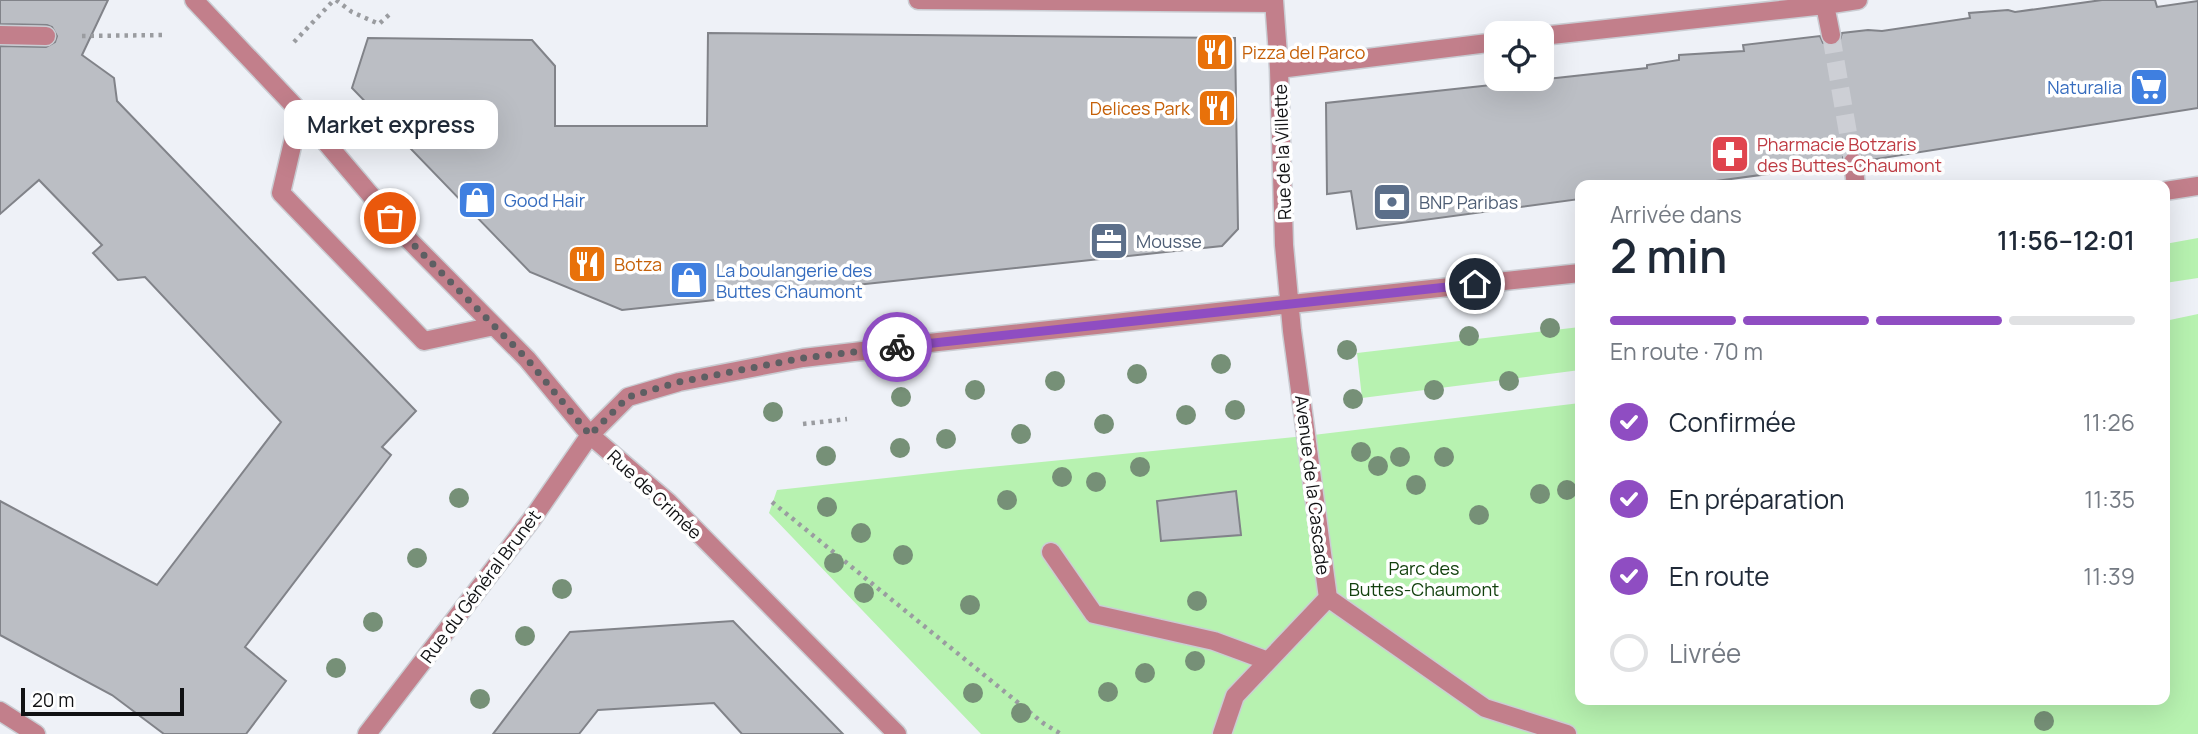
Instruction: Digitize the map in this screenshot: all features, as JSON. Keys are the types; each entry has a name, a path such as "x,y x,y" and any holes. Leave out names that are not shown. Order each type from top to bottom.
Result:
{"street":[{"name":"Rue de Crimée","path":"194,0 300,112 408,239 527,359 590,435 668,502 897,734"},
{"path":"918,0 1274,1"},
{"path":"1554,35 1858,0"},
{"name":"Rue de la Villette","path":"1274,1 1279,69 1284,245 1290,304"},
{"path":"1825,5 1831,35"},
{"path":"0,36 46,36"},
{"path":"1279,69 1484,43"},
{"path":"300,112 281,193 424,341 494,326"},
{"path":"1853,162 1855,180"},
{"path":"2170,190 2198,186"},
{"name":"Rue du Général Brunet","path":"367,734 532,519 590,435 628,397 679,382 803,358 1575,274"},
{"name":"Avenue de la Cascade","path":"1290,304 1328,598 1485,708 1567,734"},
{"path":"1051,552 1094,614 1214,641 1268,661"},
{"path":"1222,734 1235,696 1328,598"},
{"path":"0,711 36,734"}],"path":[{"path":"294,42 335,0 352,12 379,24 391,13"},
{"path":"46,36 166,35"},
{"path":"803,424 848,419"},
{"path":"772,502 1061,734"}],"green space":[{"path":"2198,238 2198,278 2170,282 2170,243"},
{"name":"Parc des Buttes-Chaumont","path":"2198,314 2198,734 981,734 769,513 777,490 1305,436 1575,404 1575,705 2170,705 2170,320"},
{"path":"1575,328 1575,371 1362,398 1357,353"}],"building":[{"path":"0,0 108,0 82,55 114,78 117,101 416,411 382,447 391,455 245,647 286,681 246,734 164,734 112,695 0,635 0,501 157,585 281,422 145,277 118,280 93,253 102,245 39,180 0,214 0,46 46,47 55,42 57,36 52,27 47,25 0,24"},
{"path":"2102,0 2155,0 2157,7 2198,1 2198,108 1864,161 1858,152 1851,151 1843,157 1842,164 1723,180 1575,180 1575,200 1357,229 1351,191 1327,194 1326,103 1484,86 1484,91 1554,91 1554,78 1647,68 1647,65 1679,60 1679,55 1744,51 1743,45 1820,36 1823,43 1833,46 1839,43 1842,33 1882,31 1970,18 1969,13 2008,10 2015,12"},
{"path":"708,33 1235,38 1238,229 1222,246 622,310 530,272 352,88 368,38 532,40 555,66 555,126 707,126"},
{"path":"1236,491 1241,535 1161,541 1157,501"},
{"path":"733,621 843,734 742,734 714,703 598,710 579,734 493,734 570,632"}],"tunnel":[{"path":"1831,35 1853,162"}],"way so far":[{"path":"390,218 527,359 590,435 628,397 679,382 803,358 897,347"}],"place":[{"name":"Pizza del Parco","path":"1215,52"},
{"name":"Naturalia","path":"2149,87"},
{"name":"Delices Park","path":"1217,108"},
{"name":"Pharmacie Botzaris des Buttes-Chaumont","path":"1730,154"},
{"name":"Good Hair","path":"477,200"},
{"name":"BNP Paribas","path":"1392,202"},
{"name":"Market express","path":"390,218"},
{"name":"Mousse","path":"1109,241"},
{"name":"Botza","path":"587,264"},
{"name":"La boulangerie des Buttes Chaumont","path":"689,280"}],"route":[{"path":"897,347 1475,284"}]}
